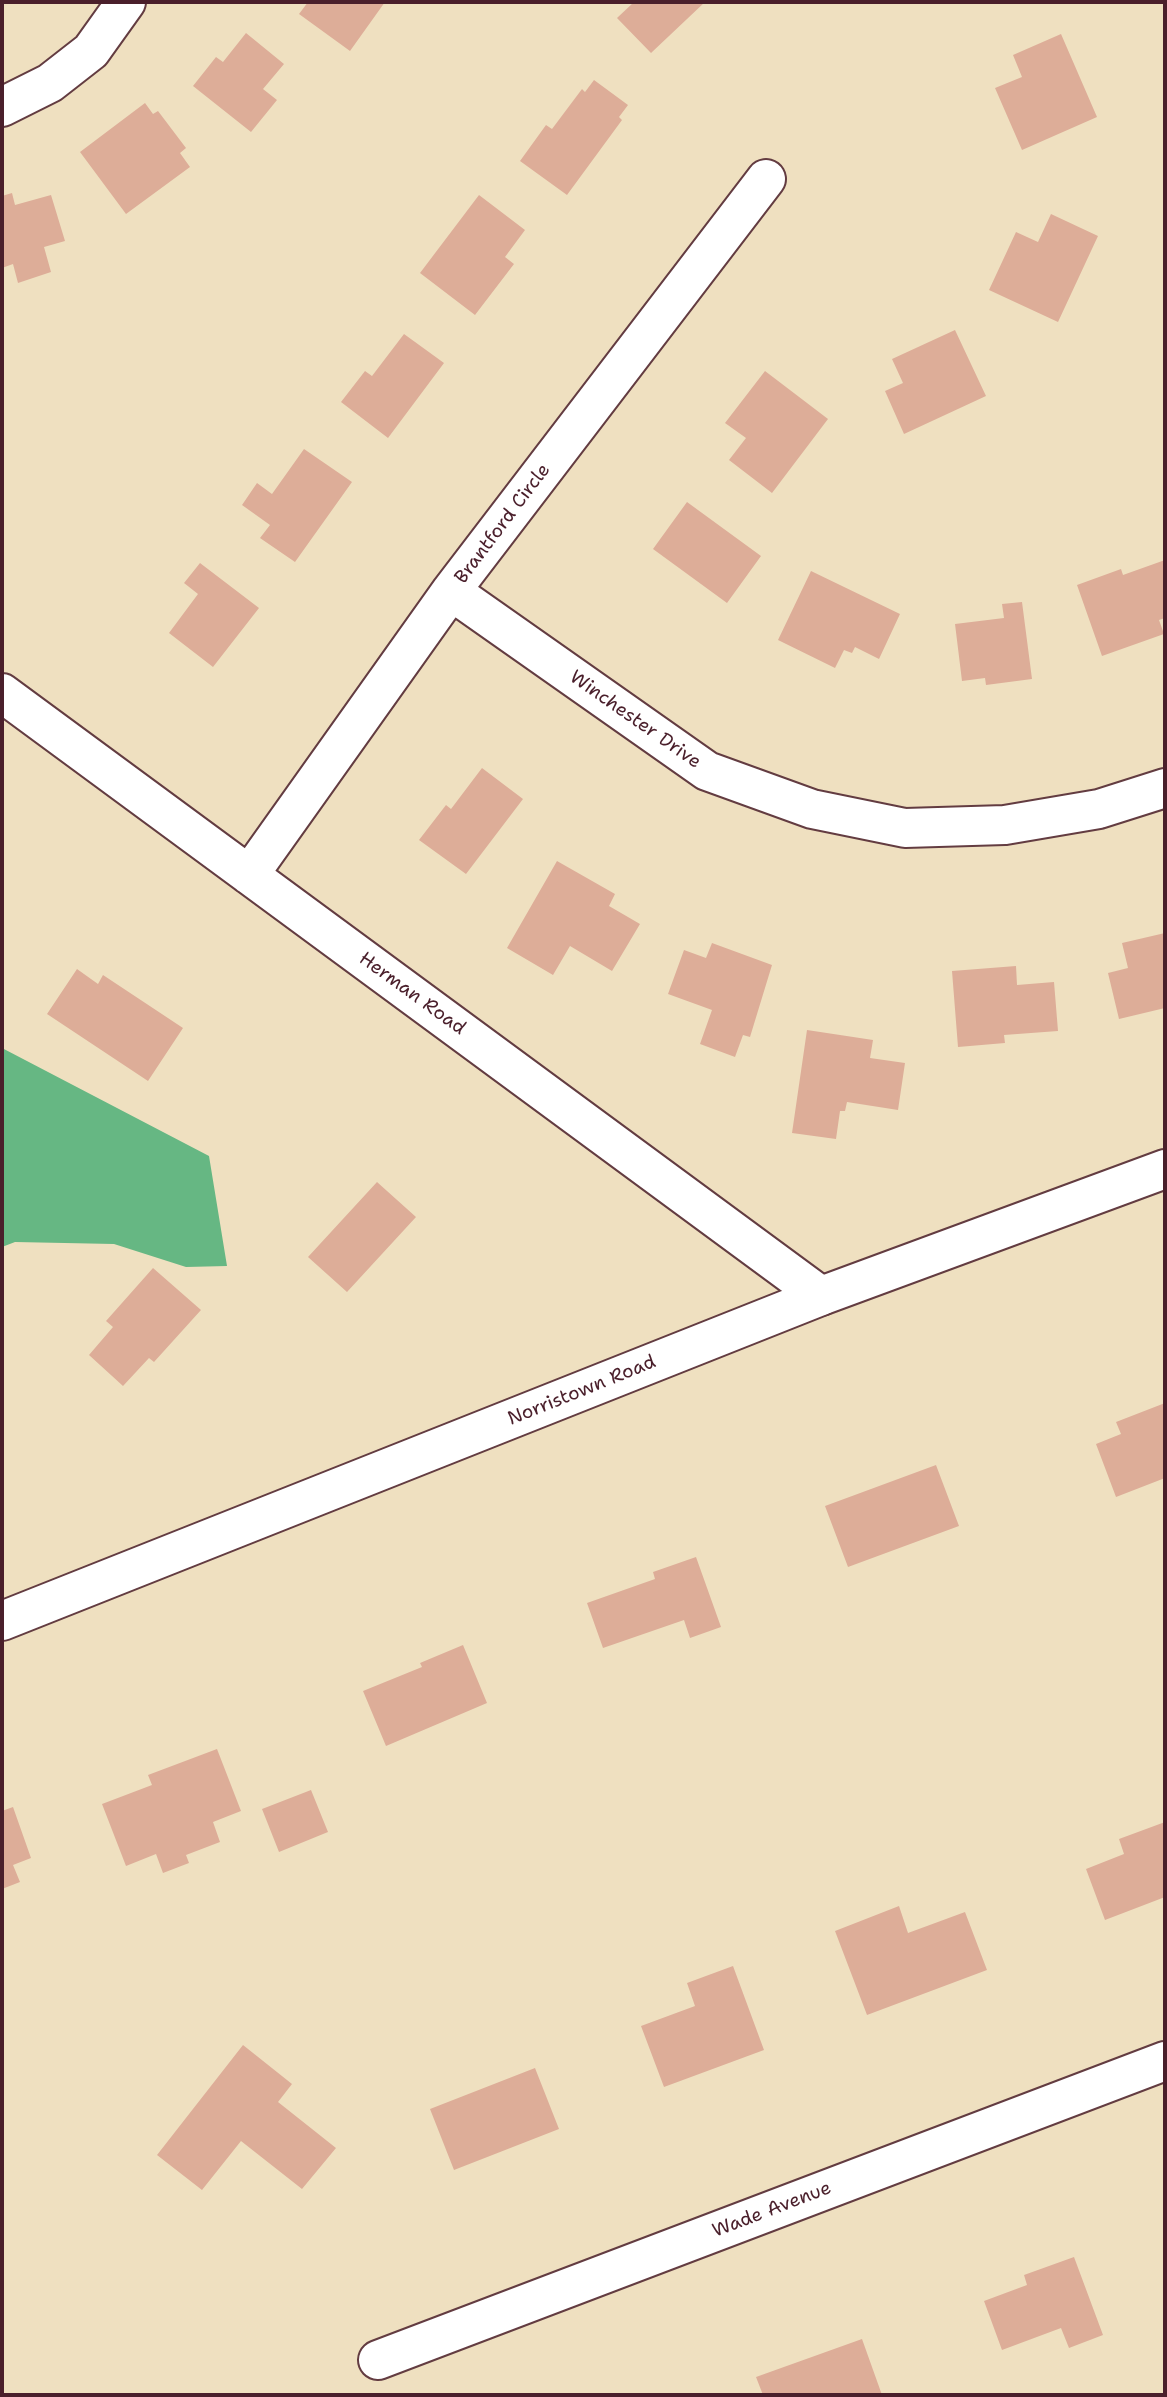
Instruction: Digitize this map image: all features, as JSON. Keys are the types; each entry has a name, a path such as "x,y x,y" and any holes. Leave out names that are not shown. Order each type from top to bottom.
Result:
{"street":[{"path":"2,107 50,83 90,51 126,2"},
{"name":"Brantford Circle","path":"249,875 451,592 766,179"},
{"name":"Winchester Drive","path":"451,592 707,771 812,809 905,828 1005,825 1099,809 1165,788"},
{"name":"Herman Road","path":"2,693 821,1296"},
{"name":"Norristown Road","path":"2,1621 821,1296 1165,1169"},
{"name":"Wade Avenue","path":"378,2360 1165,2061"}],"green space":[{"path":"2,1048 209,1156 227,1266 186,1267 114,1244 15,1242 2,1247"}],"building":[{"path":"308,2 385,2 350,51 299,14"},
{"path":"634,2 705,2 651,53 617,18"},
{"path":"246,33 284,64 263,89 277,100 251,132 193,86 216,57 223,62"},
{"path":"1061,34 1097,117 1022,150 995,88 1022,77 1013,55"},
{"path":"594,80 628,105 619,117 622,120 567,195 520,161 546,125 552,129 582,89 585,92"},
{"path":"145,103 153,114 158,111 186,148 180,153 190,167 126,214 80,152"},
{"path":"12,193 15,205 51,195 65,241 44,247 51,272 18,283 13,264 2,268 2,196"},
{"path":"479,195 525,230 505,257 514,264 475,315 420,273"},
{"path":"1051,214 1098,236 1058,322 989,290 1016,232 1038,242"},
{"path":"955,330 986,396 904,434 885,391 903,383 892,359"},
{"path":"404,334 444,363 388,438 341,402 365,371 372,376"},
{"path":"765,371 828,419 772,493 729,460 746,438 725,423"},
{"path":"304,449 352,482 295,562 260,538 270,525 242,505 257,483 272,494"},
{"path":"687,502 761,556 727,603 653,549"},
{"path":"1165,560 1165,618 1159,620 1164,634 1102,656 1077,585 1121,569 1123,575"},
{"path":"200,563 259,608 213,667 169,633 198,594 184,583"},
{"path":"811,571 900,614 879,659 855,647 852,653 844,650 835,668 778,640"},
{"path":"1022,602 1032,679 986,685 985,678 962,681 955,624 1004,618 1002,604"},
{"path":"482,768 523,799 466,874 419,840 446,805 451,809"},
{"path":"557,861 615,894 609,906 640,924 612,971 570,946 553,975 507,948"},
{"path":"1165,933 1165,1008 1119,1019 1108,973 1128,968 1122,943"},
{"path":"712,943 772,965 750,1037 743,1035 735,1057 700,1044 712,1010 668,994 684,950 706,958"},
{"path":"1016,966 1017,985 1054,982 1058,1031 1004,1035 1005,1043 958,1047 952,971"},
{"path":"77,969 98,984 103,975 183,1028 148,1081 47,1014"},
{"path":"807,1030 873,1040 870,1058 905,1063 898,1110 847,1102 845,1111 840,1111 836,1139 792,1133"},
{"path":"377,1182 416,1217 347,1292 308,1257"},
{"path":"153,1268 201,1310 154,1362 149,1358 123,1386 89,1355 113,1327 106,1321"},
{"path":"1165,1403 1165,1478 1116,1497 1096,1444 1121,1434 1116,1422"},
{"path":"936,1465 959,1526 848,1567 825,1506"},
{"path":"696,1557 721,1627 690,1638 684,1620 603,1648 587,1603 655,1579 653,1572"},
{"path":"463,1645 487,1703 386,1746 363,1691 422,1667 420,1663"},
{"path":"217,1749 241,1811 213,1822 220,1842 186,1855 189,1863 163,1873 156,1854 126,1866 102,1804 152,1785 148,1775"},
{"path":"311,1790 328,1832 279,1852 262,1809"},
{"path":"13,1807 31,1858 13,1865 20,1882 2,1889 2,1811"},
{"path":"1165,1822 1165,1897 1105,1920 1086,1869 1124,1854 1119,1839"},
{"path":"899,1906 908,1933 965,1912 987,1970 867,2015 835,1931"},
{"path":"733,1966 764,2050 664,2087 641,2026 695,2006 687,1983"},
{"path":"243,2045 292,2084 278,2102 336,2148 302,2189 241,2141 202,2190 157,2155"},
{"path":"535,2068 559,2129 454,2170 430,2109"},
{"path":"1074,2257 1103,2335 1069,2348 1061,2328 1002,2350 984,2301 1027,2285 1024,2275"},
{"path":"862,2339 882,2395 763,2395 756,2377"}]}
